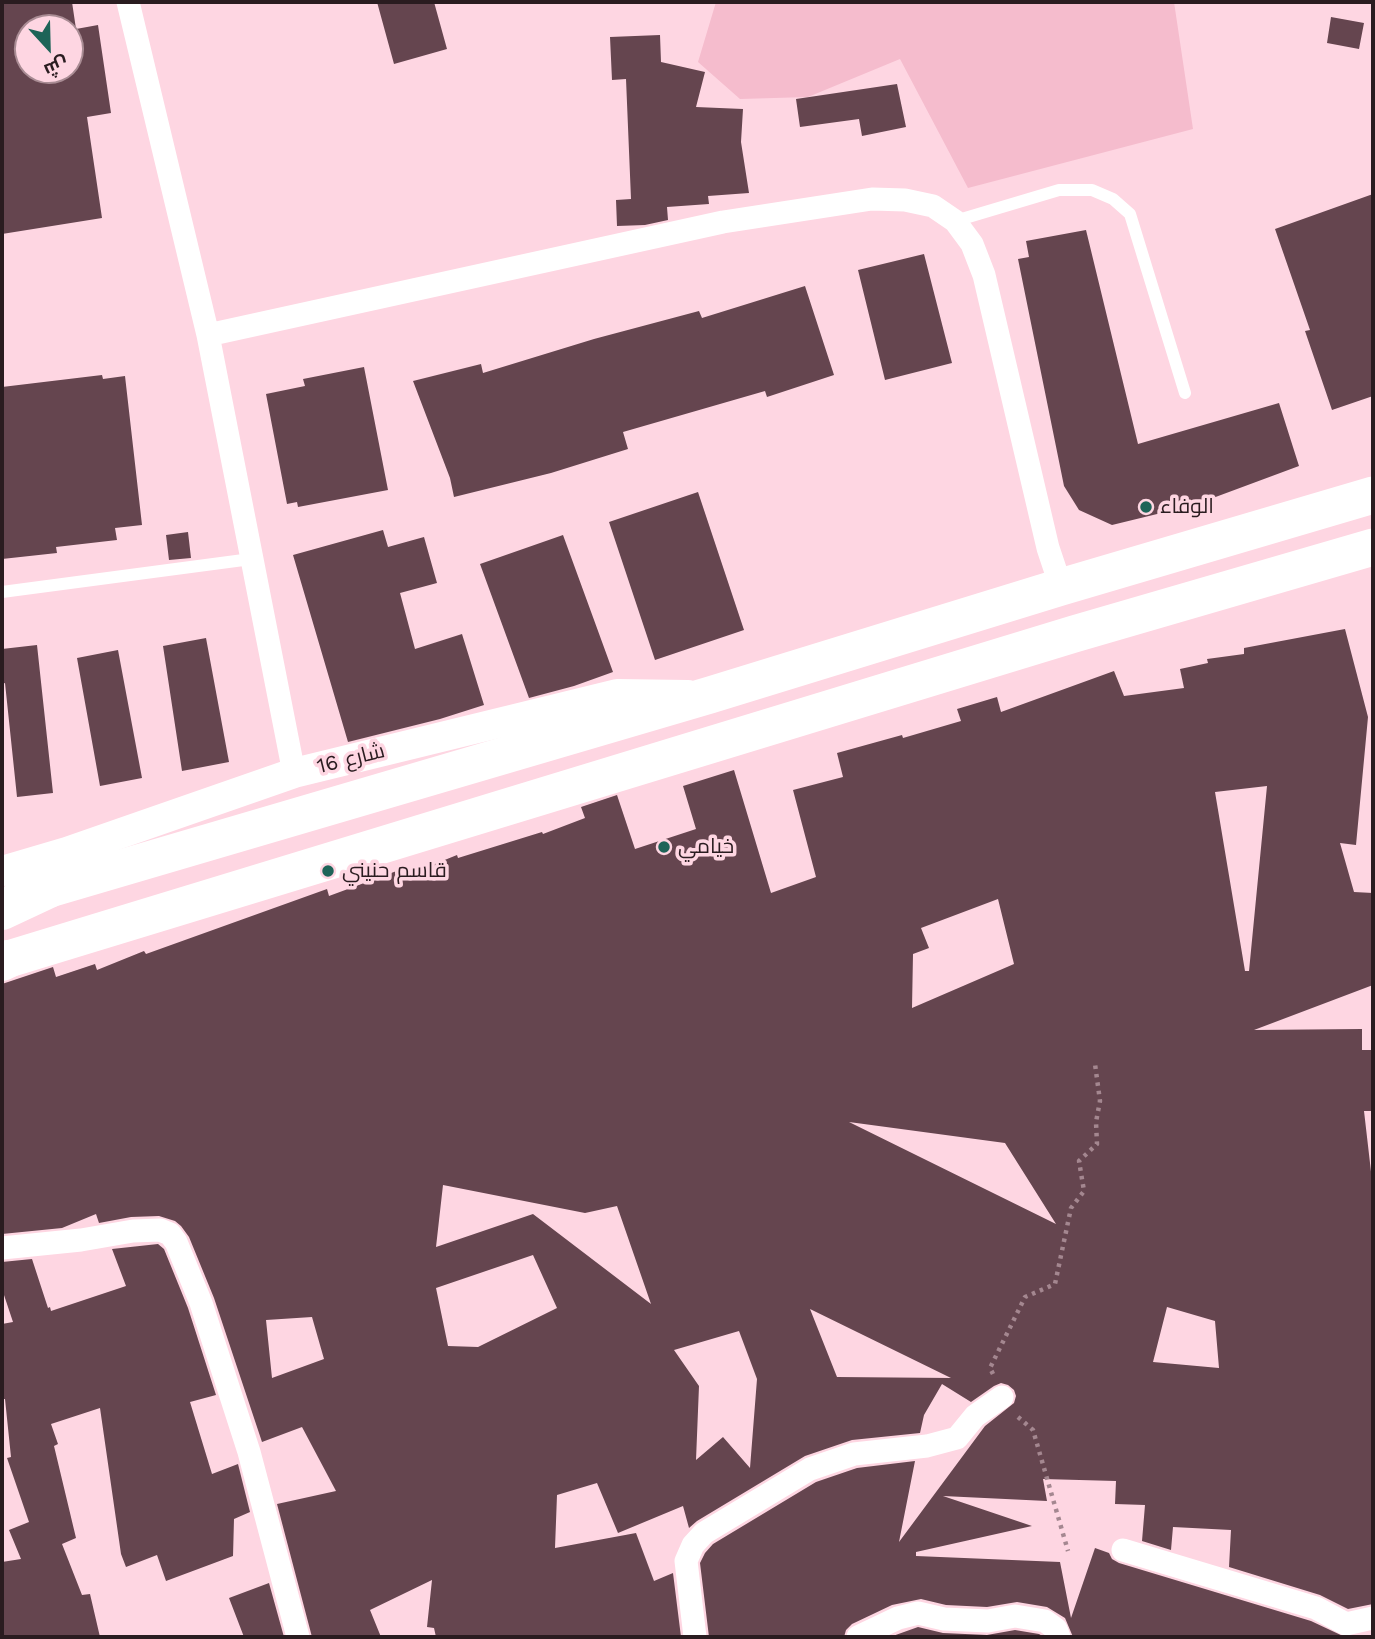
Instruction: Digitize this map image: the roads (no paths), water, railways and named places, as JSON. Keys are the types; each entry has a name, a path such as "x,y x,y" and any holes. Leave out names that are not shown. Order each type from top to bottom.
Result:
{"highway":[{"path":"2,911 49,889"}],"main road":[{"path":"2,903 710,695 1373,495"},
{"path":"4,961 1074,634 1373,547"}],"street":[{"path":"128,2 208,335 293,773"},
{"path":"208,335 723,222 872,199 905,200 933,206 955,221 972,244 984,275 1048,548 1061,587"},
{"name":"شارع 16","path":"2,871 67,852 293,773 617,694 710,695"},
{"path":"2,1248 81,1240 133,1231 160,1230 170,1234 176,1242 201,1304 249,1452 298,1637"},
{"path":"695,1637 686,1561 693,1545 704,1533 810,1469 854,1454 928,1446 957,1438 975,1416 1002,1397"},
{"path":"1123,1550 1315,1608 1346,1624 1373,1618"},
{"path":"858,1637 898,1618 918,1613 944,1619 988,1621 1015,1616 1045,1621 1056,1629 1059,1637"}],"lane":[{"path":"955,221 1059,190 1092,190 1113,199 1130,214 1185,393"},
{"path":"2,592 251,559"}],"place":[{"name":"الوفاء","path":"1146,507"},
{"name":"خيامي","path":"664,847"},
{"name":"قاسم حنيني","path":"328,871"}]}
